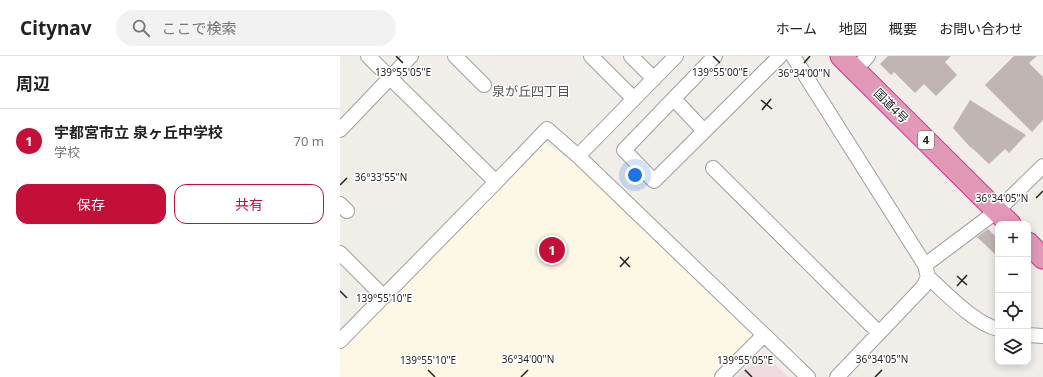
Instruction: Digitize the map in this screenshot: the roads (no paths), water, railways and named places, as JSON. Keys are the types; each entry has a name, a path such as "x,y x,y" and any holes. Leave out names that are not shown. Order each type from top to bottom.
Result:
{"highway":[{"name":"国道4号","path":"855,61 1004,218"},
{"path":"1031,245 1043,258"}],"street":[{"path":"368,56 496,182"},
{"path":"341,126 411,56"},
{"path":"455,56 484,85"},
{"path":"591,56 634,99"},
{"path":"631,56 654,79"},
{"path":"578,156 676,56"},
{"path":"715,56 624,150 654,181 780,56"},
{"path":"793,56 927,271 972,316 995,328"},
{"path":"674,99 704,131"},
{"path":"340,341 547,129 578,156 808,377"},
{"path":"837,377 923,287 927,271 1004,218 1043,166"},
{"path":"713,168 879,333"},
{"path":"340,253 384,297"},
{"path":"722,377 764,335"},
{"path":"1031,335 1043,336"}],"place":[{"name":"宇都宮市立 泉ヶ丘中学校","path":"552,250"}],"district":[{"name":"泉が丘四丁目","path":"531,91"}]}
